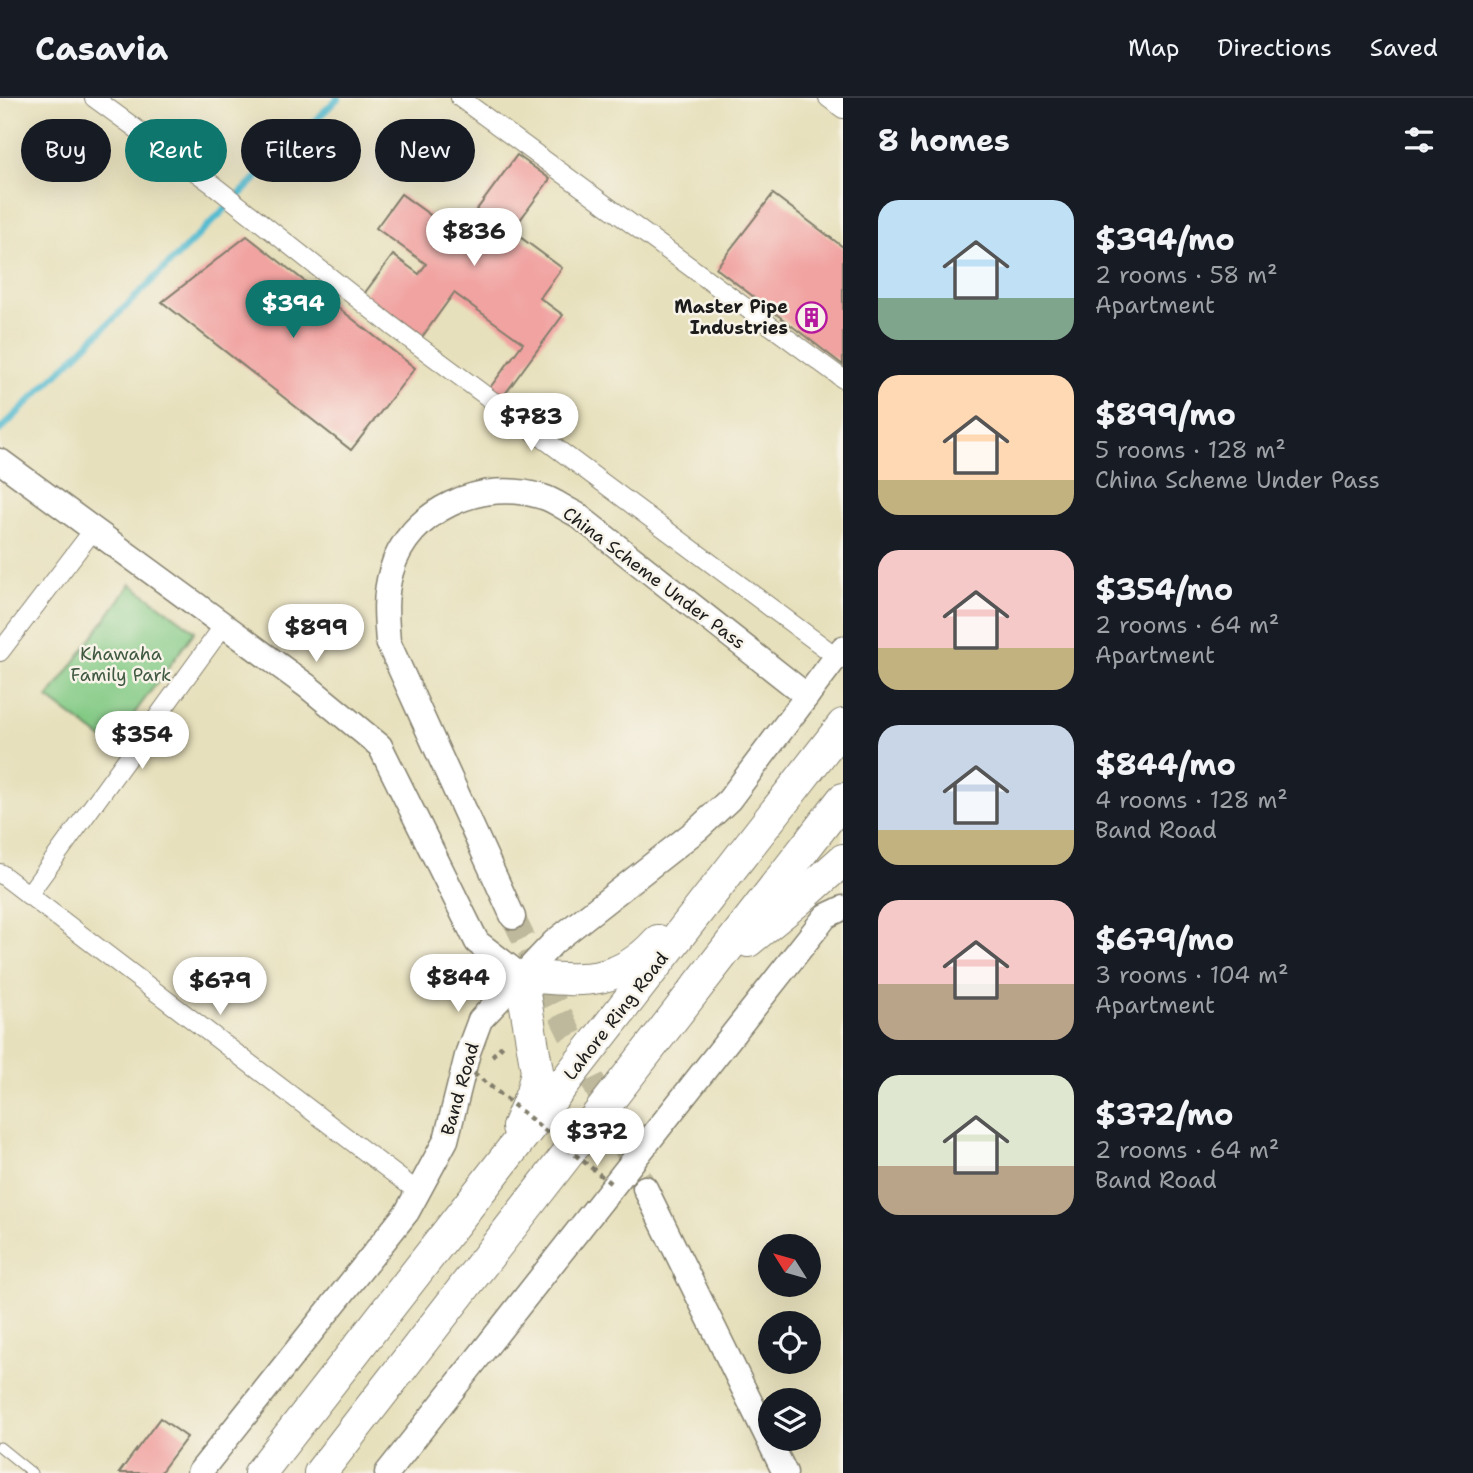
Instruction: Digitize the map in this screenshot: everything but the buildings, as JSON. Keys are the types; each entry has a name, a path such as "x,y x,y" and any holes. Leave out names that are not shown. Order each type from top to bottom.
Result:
{"highway":[{"name":"Lahore Ring Road","path":"260,1473 843,725"},
{"path":"320,1473 843,799"},
{"path":"467,1208 522,1119 532,1093 537,1071 521,976 585,981 619,972 651,949 768,820"},
{"path":"706,974 796,902 843,860"}],"main road":[{"path":"0,461 307,686 380,746 477,942 521,976"},
{"name":"China Scheme Under Pass","path":"513,917 388,642 384,606 391,570 408,538 435,512 469,495 506,490 543,497 576,514 807,696"},
{"name":"Band Road","path":"200,1473 407,1212 446,1140 468,1052 480,1020 554,942 698,828 729,800 840,653"},
{"path":"387,1473 837,915"},
{"path":"645,1188 785,1473"}],"street":[{"path":"94,98 212,184 392,326 840,653"},
{"path":"460,98 843,379"},
{"path":"828,98 843,109"},
{"path":"0,652 94,529"},
{"path":"28,895 224,625"},
{"path":"0,873 418,1192"}],"lane":[{"path":"0,1447 32,1473"}],"path":[{"path":"474,1073 614,1186"}],"green space":[{"name":"Khawaha Family Park","path":"131,584 195,631 111,745 48,698"}],"waterway":[{"path":"0,430 338,98"}],"tunnel":[{"path":"513,917 645,1188"}],"place":[{"name":"Master Pipe Industries","path":"811,317"}]}
